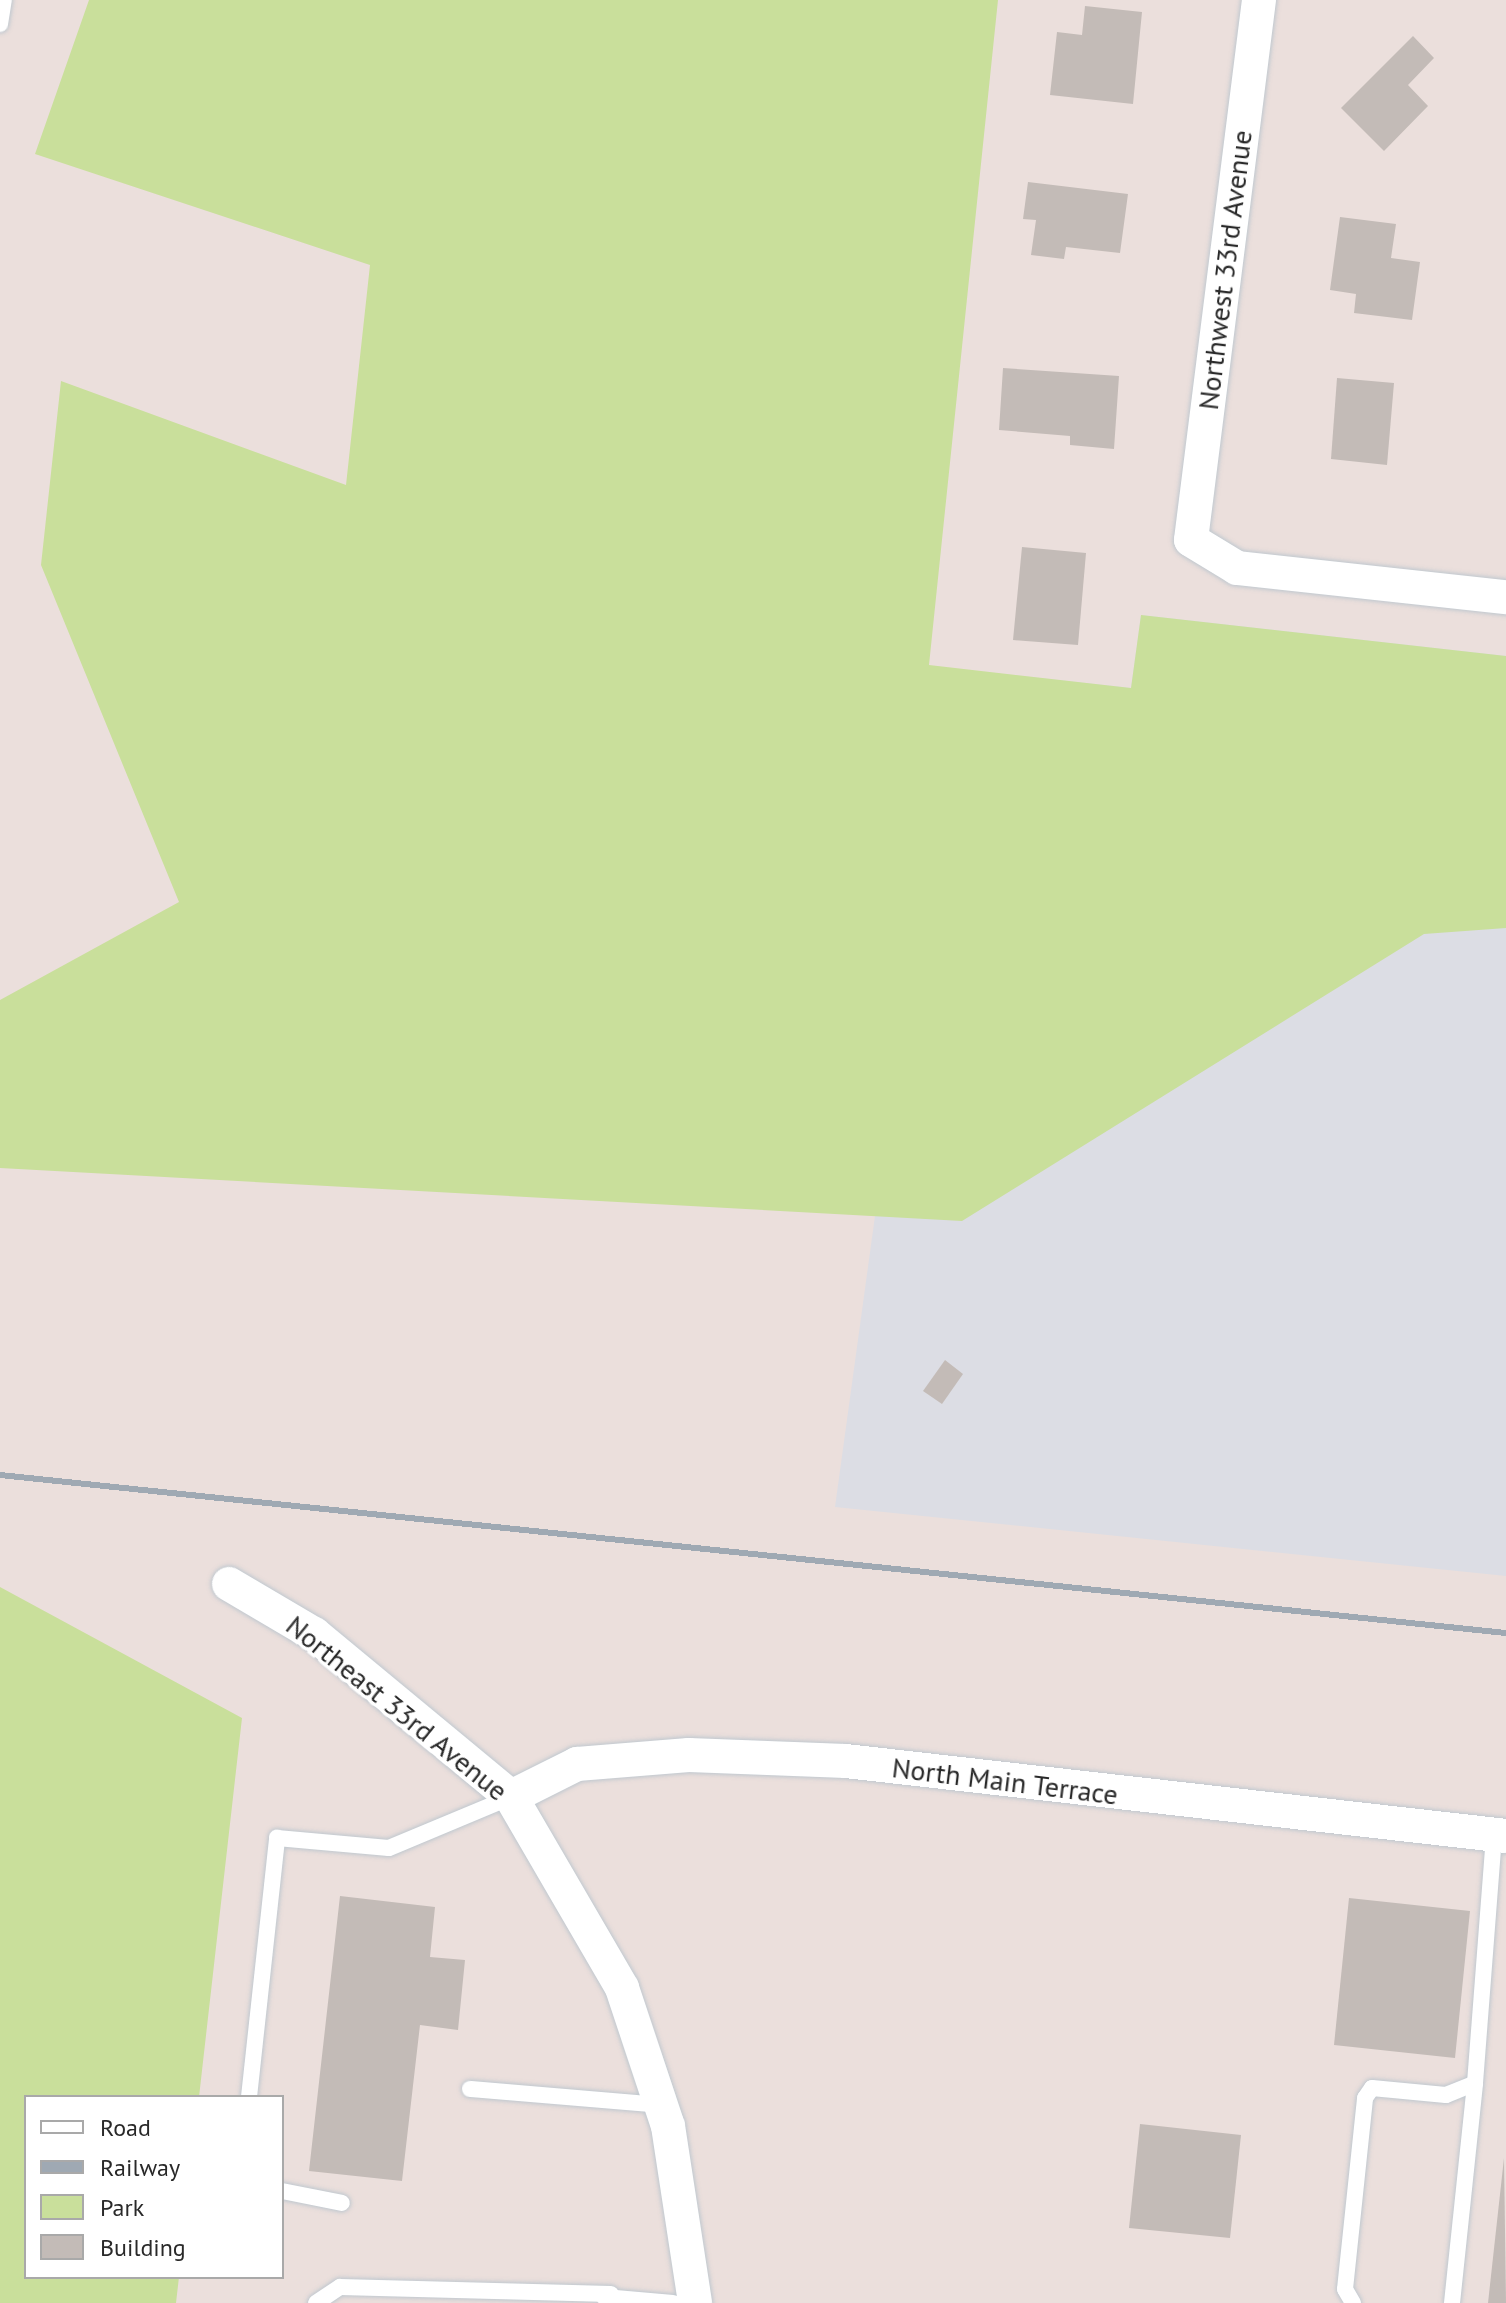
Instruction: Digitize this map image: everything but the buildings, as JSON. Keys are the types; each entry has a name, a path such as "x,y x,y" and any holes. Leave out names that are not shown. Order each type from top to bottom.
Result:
{"street":[{"name":"Northwest 33rd Avenue","path":"1259,0 1191,540 1237,568 1506,597"},
{"name":"Northeast 33rd Avenue","path":"229,1584 314,1634 511,1797 622,1988 660,2105 695,2303"},
{"name":"North Main Terrace","path":"511,1797 577,1764 689,1755 846,1761 1500,1836"}],"lane":[{"path":"0,24 4,0"},
{"path":"249,2095 277,1838 389,1848 511,1797"},
{"path":"1452,2303 1500,1836"},
{"path":"1353,2303 1345,2289 1365,2098 1372,2088 1446,2095 1475,2083"},
{"path":"470,2089 660,2105"},
{"path":"284,2191 342,2203"},
{"path":"316,2303 340,2287 611,2294 673,2303"},
{"path":"592,2303 611,2294"}],"shaded area":[{"path":"1141,615 1506,656 1506,1576 835,1507 875,1216 928,666 1131,688"}],"green space":[{"path":"89,0 998,0 929,665 1131,688 1141,615 1506,656 1506,928 1424,934 962,1221 0,1168 0,1000 179,902 41,565 61,381 346,485 370,265 35,154"},
{"path":"0,1587 242,1718 199,2095 24,2095 24,2279 179,2279 176,2303 0,2303"}],"railway":[{"path":"0,1475 1506,1633"}]}
